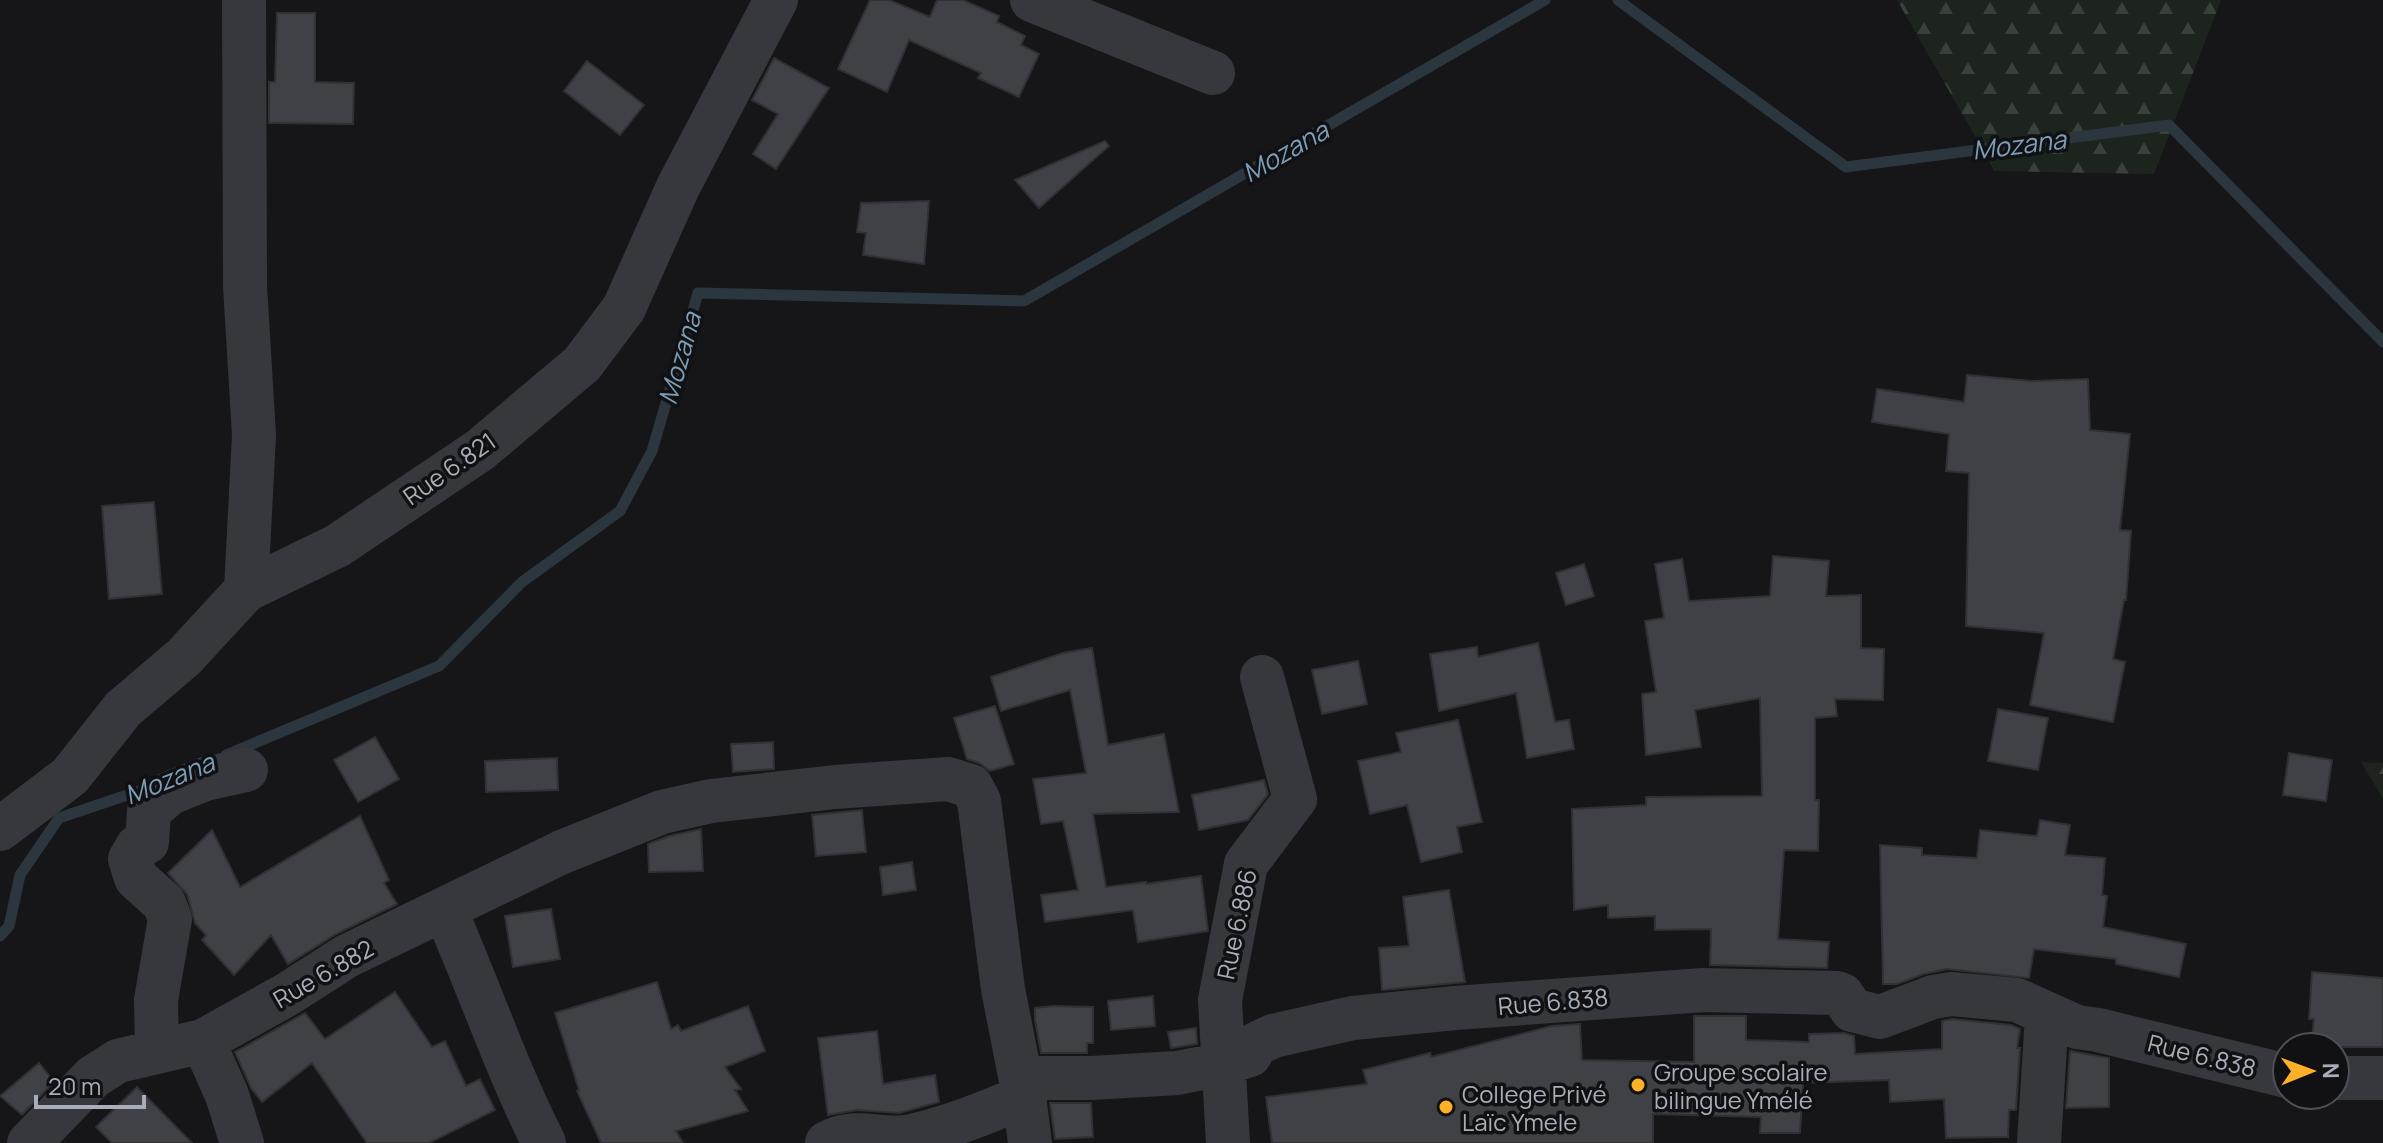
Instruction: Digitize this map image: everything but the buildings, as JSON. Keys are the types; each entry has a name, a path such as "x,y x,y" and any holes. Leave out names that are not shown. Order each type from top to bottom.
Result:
{"street":[{"path":"244,0 245,286 254,435 246,590"},
{"name":"Rue 6.821","path":"0,829 70,776 123,709 184,657 246,590 337,546 480,450 582,364 624,308 678,187 776,0"},
{"path":"1032,0 1213,73"},
{"name":"Rue 6.886","path":"1228,1143 1220,1000 1246,864 1295,799 1262,677"},
{"path":"157,1052 156,1000 170,919 164,903 136,878 130,859 132,853 147,842 149,811 170,793 205,779 246,770"},
{"name":"Rue 6.882","path":"29,1143 93,1077 118,1061 203,1041 286,995 347,956 562,852 662,812 711,801 835,787 948,779 971,786 979,801 1003,989 1024,1096"},
{"path":"445,910 483,997 517,1090 544,1143"},
{"name":"Rue 6.838","path":"827,1143 861,1133 873,1137 911,1137 1024,1096 1026,1086 1036,1078 1177,1073 1250,1055 1256,1044 1273,1036 1353,1018 1704,990 1837,993 1842,995 1852,1010 1880,1017 1933,997 1951,994 2017,1000 2077,1027 2271,1072"},
{"path":"2039,1143 2047,1015"},
{"path":"203,1041 227,1095 242,1143"},
{"path":"2351,1078 2383,1078"},
{"path":"1024,1096 1030,1143"}],"green space":[{"path":"1897,0 2221,0 2154,174 1995,171"},
{"path":"2361,762 2383,763 2383,799"}],"waterway":[{"name":"Mozana","path":"226,755 439,666 522,582 620,511 652,451 698,293 1024,301 1545,0"},
{"name":"Mozana","path":"1618,0 1846,167 2169,125 2383,342"},
{"name":"Mozana","path":"0,936 9,926 20,875 59,818 151,787"}],"place":[{"name":"Groupe scolaire bilingue Ymélé","path":"1638,1085"},
{"name":"College Privé Laïc Ymele","path":"1446,1107"}]}
